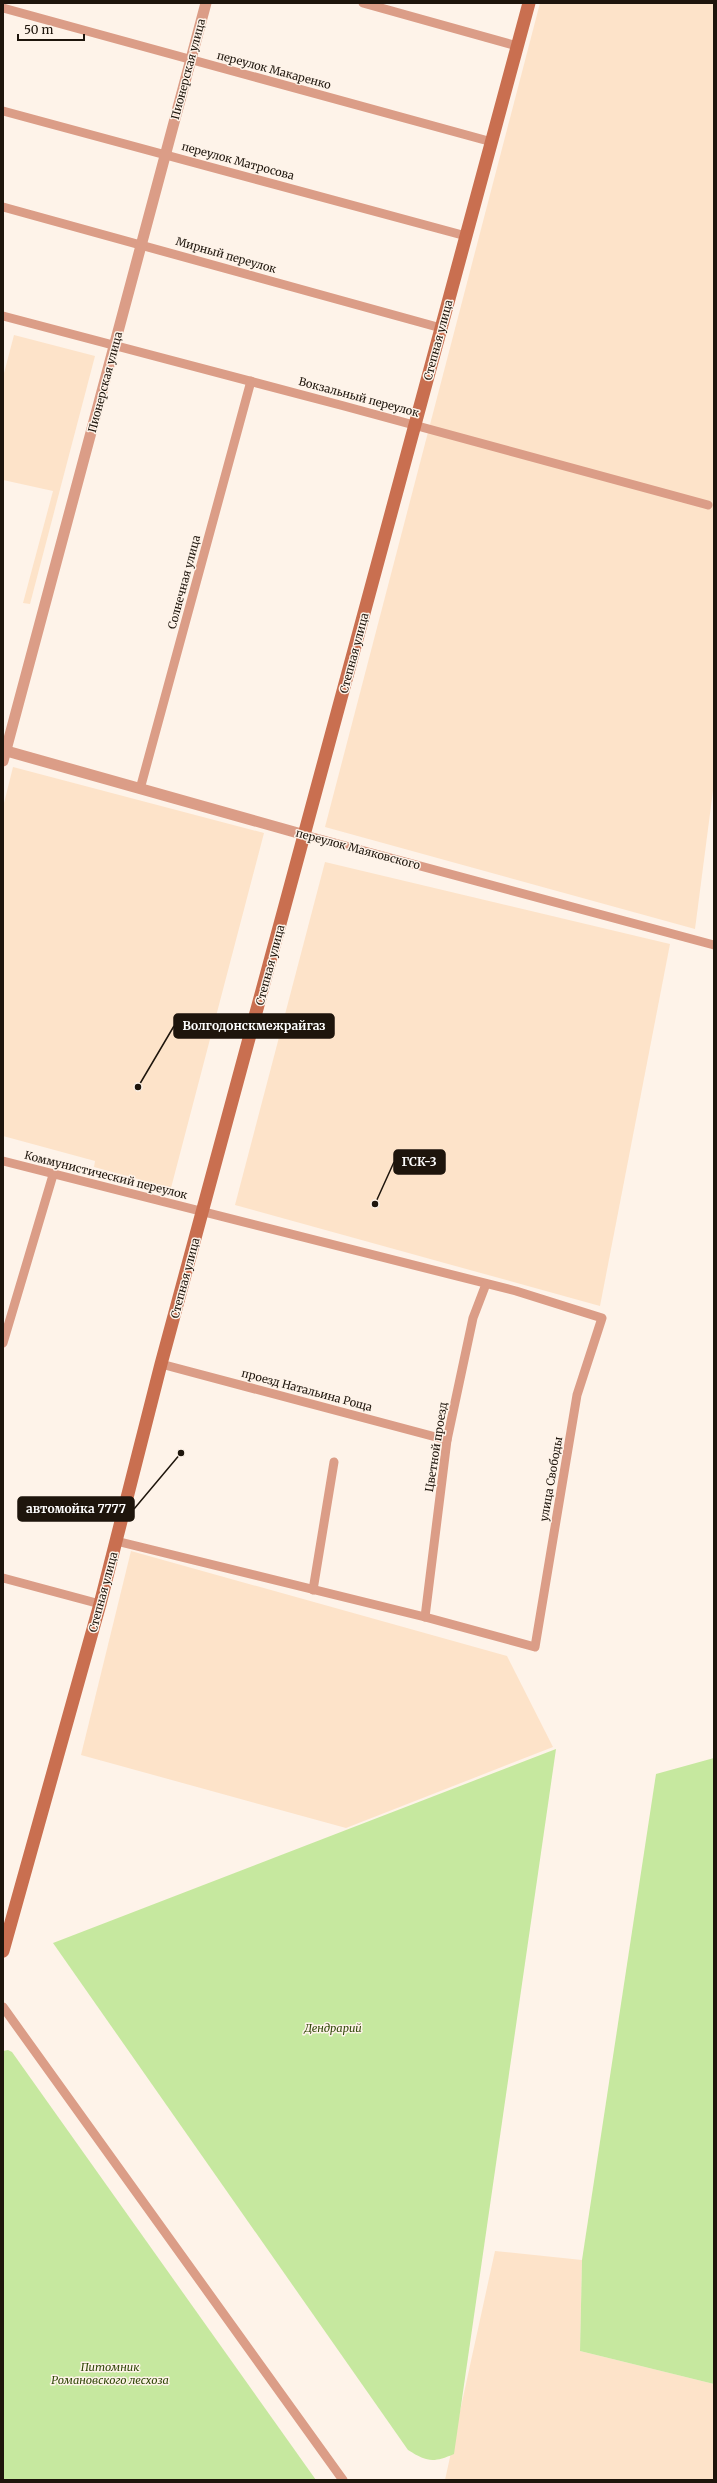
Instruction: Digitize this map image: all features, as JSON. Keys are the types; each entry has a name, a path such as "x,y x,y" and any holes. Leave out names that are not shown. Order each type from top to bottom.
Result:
{"main road":[{"name":"Степная улица","path":"3,1951 100,1604 161,1364 492,142 528,3"}],"street":[{"name":"Пионерская улица","path":"4,754 206,3"},
{"path":"363,3 517,46"},
{"name":"переулок Макаренко","path":"3,8 492,142"},
{"name":"переулок Матросова","path":"3,110 466,236"},
{"name":"Мирный переулок","path":"3,207 142,244 441,328"},
{"name":"Вокзальный переулок","path":"3,316 251,381 708,505"},
{"name":"Солнечная улица","path":"140,789 251,381"},
{"name":"переулок Маяковского","path":"4,754 140,789 714,945"},
{"name":"Коммунистический переулок","path":"3,1161 53,1175 486,1284 568,1306 602,1318"},
{"path":"3,1342 53,1175"},
{"name":"Цветной проезд","path":"425,1617 447,1440 473,1318 486,1284"},
{"name":"улица Свободы","path":"425,1617 535,1647 577,1395 602,1318"},
{"name":"проезд Натальина Роща","path":"161,1364 447,1440"},
{"path":"313,1590 334,1462"},
{"path":"116,1541 425,1617"},
{"path":"3,1578 100,1604"},
{"path":"3,2008 343,2480"}],"shaded area":[{"path":"540,3 714,3 714,783 695,929 325,827"},
{"path":"14,335 95,356 30,604 23,603 53,491 3,480 3,377"},
{"path":"13,767 264,833 171,1188 94,1167 95,1161 3,1136 3,807"},
{"path":"325,862 670,944 600,1306 235,1205"},
{"path":"131,1551 507,1656 553,1747 346,1828 81,1755"},
{"path":"495,2251 582,2260 580,2351 714,2384 714,2480 445,2480"}],"green space":[{"name":"Дендрарий","path":"556,1749 454,2454 441,2459 430,2460 420,2457 408,2450 53,1943"},
{"path":"714,1758 714,2384 580,2351 582,2260 656,1774"},
{"name":"Питомник Романовского лесхоза","path":"8,2050 12,2052 316,2480 3,2480 3,2051"}],"place":[{"name":"Волгодонскмежрайгаз","path":"138,1087"},
{"name":"ГСК-3","path":"375,1204"},
{"name":"автомойка 7777","path":"181,1453"}]}
